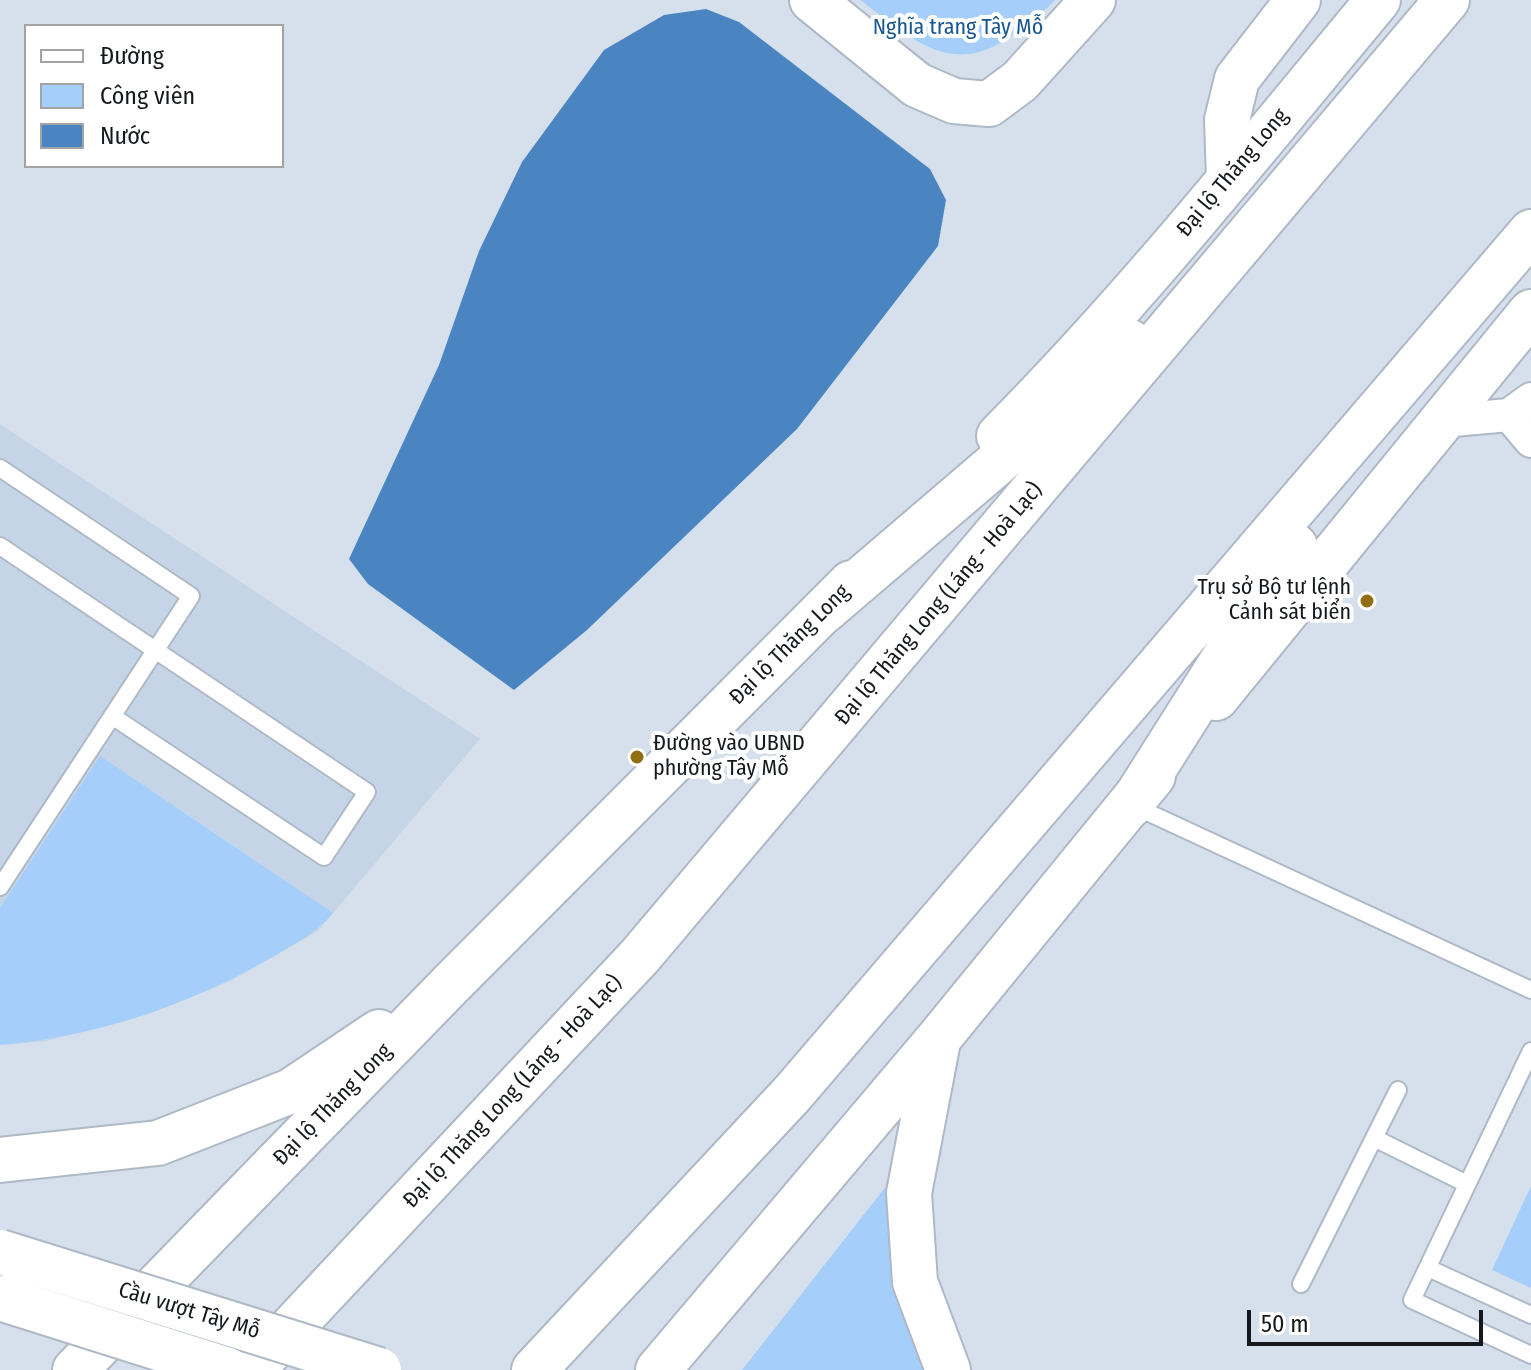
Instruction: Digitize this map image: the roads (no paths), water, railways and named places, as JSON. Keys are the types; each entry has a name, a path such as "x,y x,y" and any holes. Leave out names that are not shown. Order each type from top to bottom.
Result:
{"main road":[{"path":"812,0 917,85 954,101 989,104 1020,81 1093,0"},
{"path":"1229,179 1227,120 1237,79 1298,0"},
{"name":"Đại lộ Thăng Long","path":"75,1370 451,984 1068,366 1378,0"},
{"name":"Đại lộ Thăng Long (Láng - Hoà Lạc)","path":"252,1370 640,956 1447,0"},
{"path":"824,611 997,463 1262,222"},
{"path":"534,1370 792,1094 1531,232"},
{"path":"658,1370 939,1038 1531,312"},
{"path":"1131,805 1262,593 1430,350"},
{"path":"0,1160 158,1143 202,1126 291,1091 451,984"},
{"path":"939,1038 909,1193 915,1282 948,1370"},
{"name":"Cầu vượt Tây Mỗ","path":"0,1252 379,1370"},
{"name":"Cầu vượt Tây Mỗ","path":"0,1298 228,1370"}],"street":[{"path":"1442,421 1520,407 1531,441"}],"lane":[{"path":"0,468 191,596 0,887"},
{"path":"0,546 367,792 324,857 112,716"},
{"path":"1131,805 1531,990"},
{"path":"1531,1051 1412,1300 1531,1355"},
{"path":"1301,1284 1398,1090"},
{"path":"1374,1138 1467,1184"},
{"path":"1428,1268 1531,1315"}],"water":[{"path":"706,9 739,22 930,169 946,200 938,246 797,429 587,630 514,690 368,584 349,559 439,365 479,251 522,162 604,50 664,15"}],"place":[{"name":"Trụ sở Bộ tư lệnh Cảnh sát biển","path":"1367,601"},
{"name":"Đường vào UBND phường Tây Mỗ","path":"637,757"}],"park label":[{"name":"Nghĩa trang Tây Mỗ","path":"958,28"}]}
